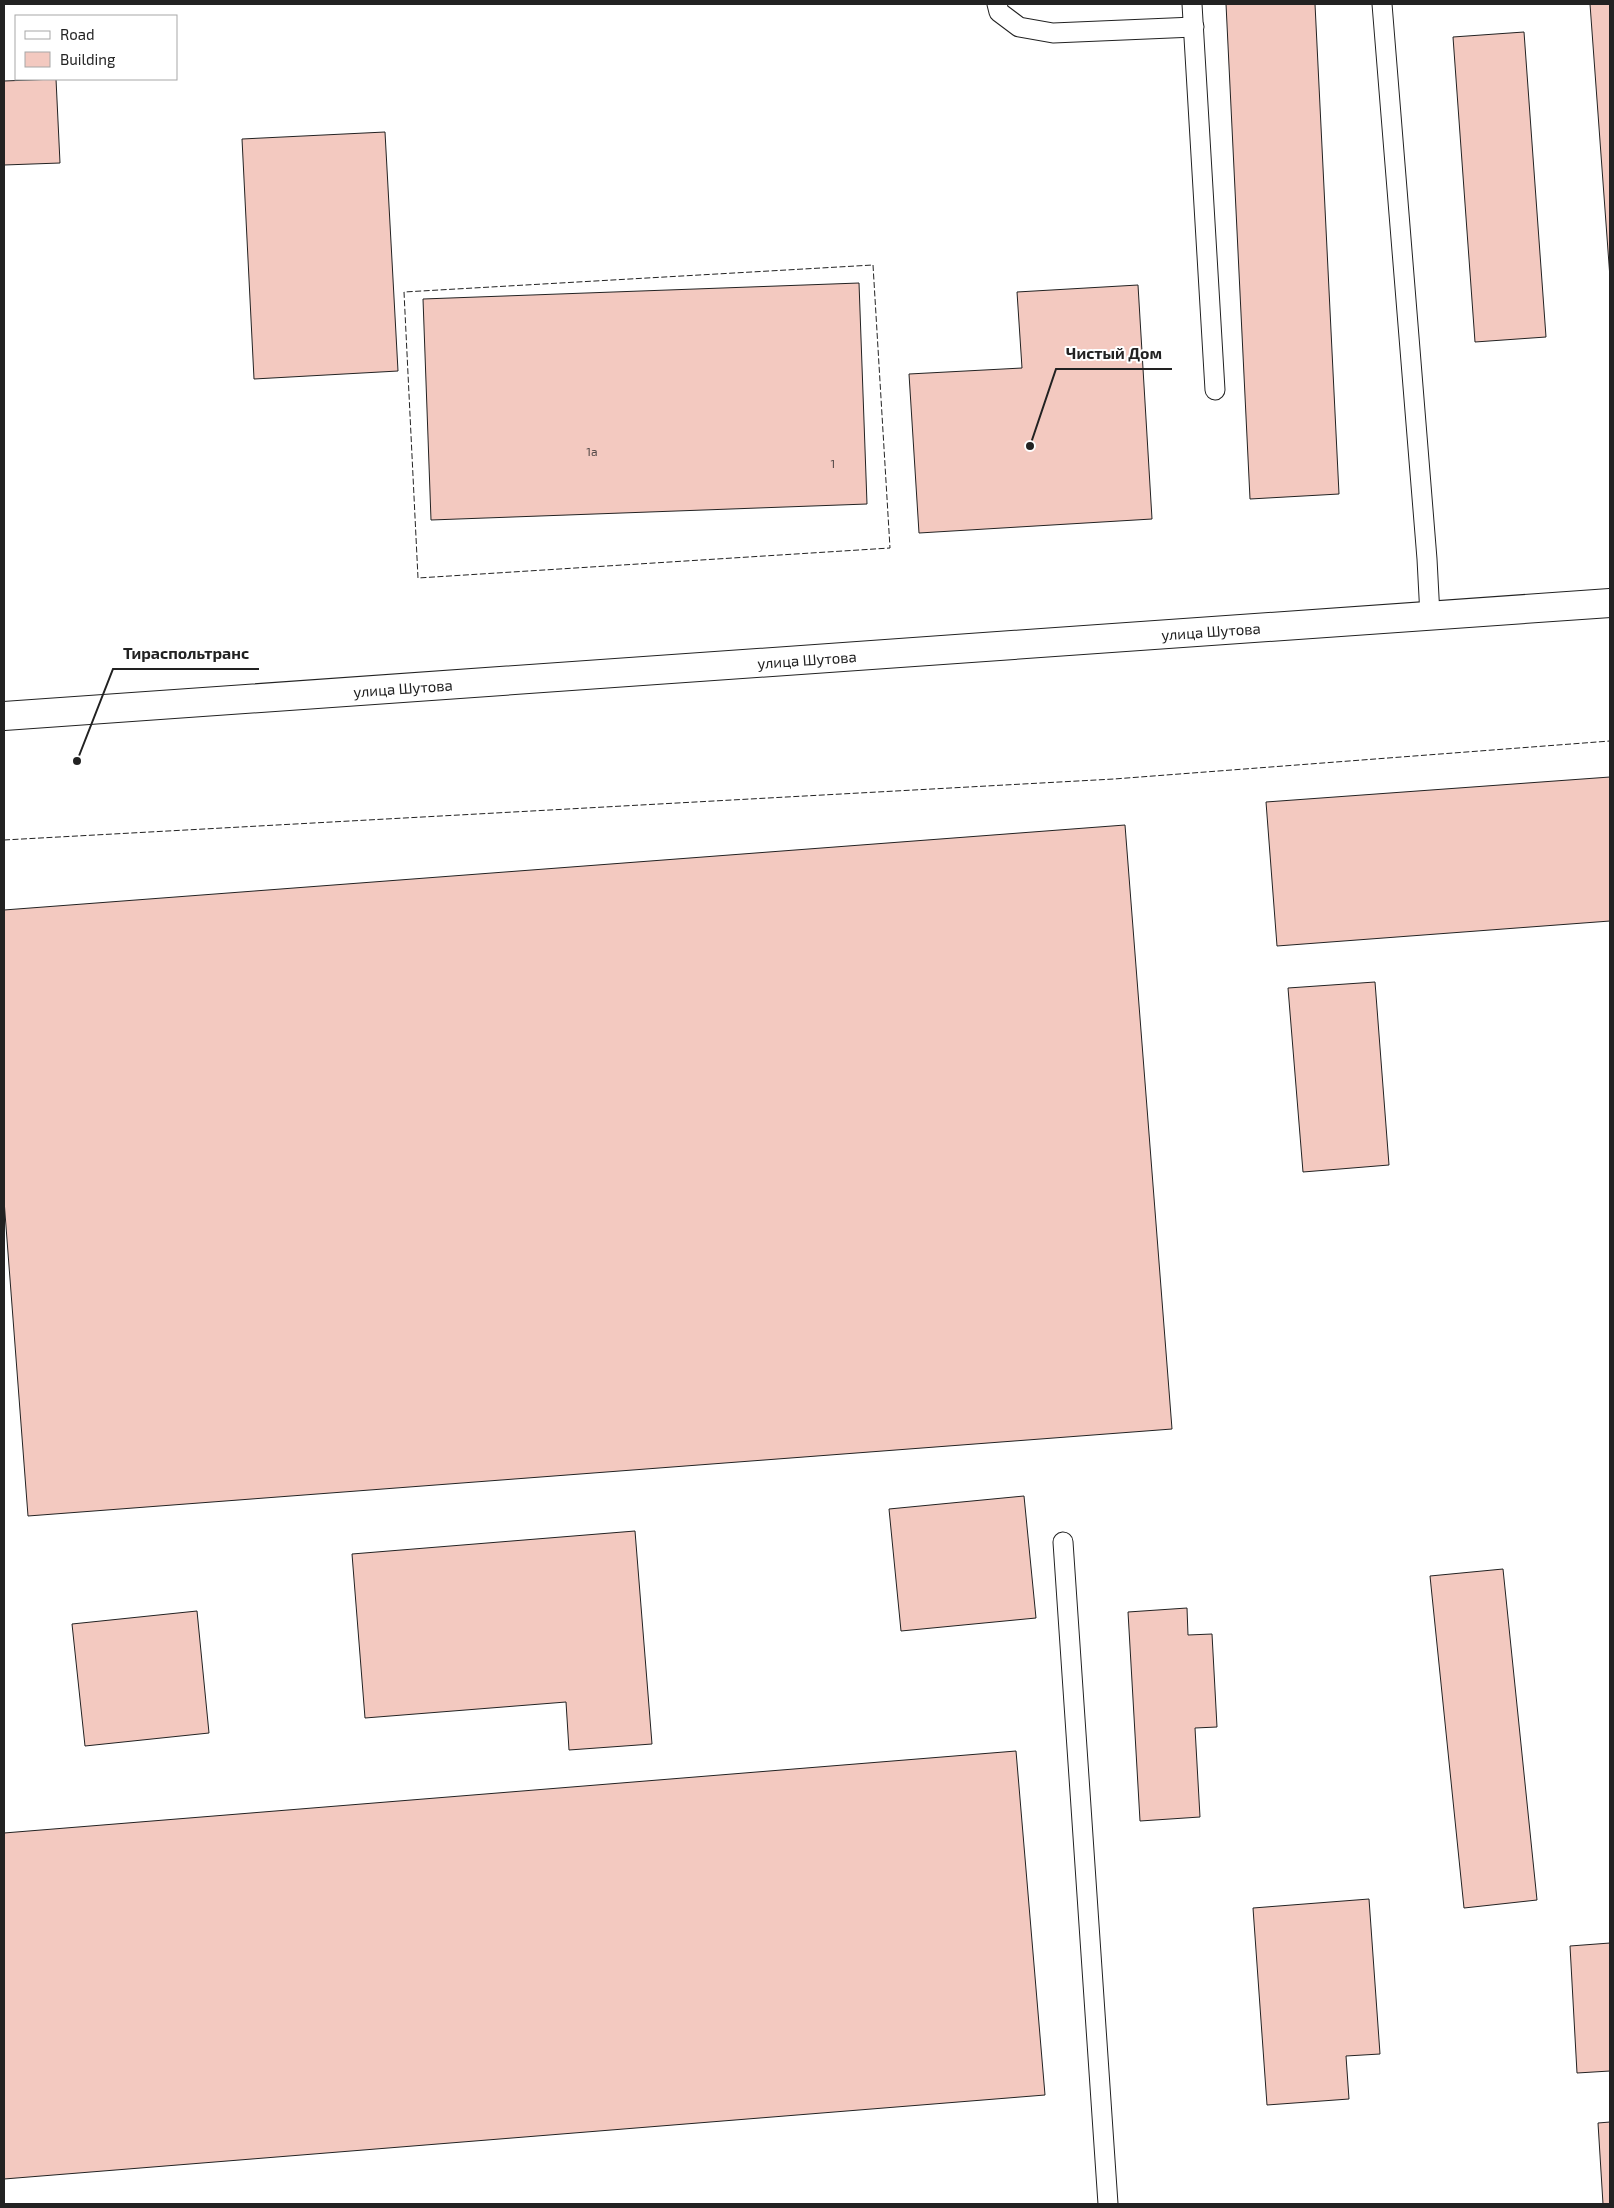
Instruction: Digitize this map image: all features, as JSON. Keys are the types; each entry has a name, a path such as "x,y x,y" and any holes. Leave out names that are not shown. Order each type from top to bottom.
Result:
{"street":[{"name":"улица Шутова","path":"4,716 1610,603"}],"lane":[{"path":"997,4 999,12 1019,27 1053,33 1194,27"},
{"path":"1192,4 1215,390"},
{"path":"1382,4 1430,616"},
{"path":"1063,1542 1108,2204"}],"building":[{"path":"1226,4 1315,4 1339,494 1250,499"},
{"path":"1590,4 1610,4 1610,278"},
{"path":"1524,32 1546,337 1475,342 1453,37"},
{"path":"56,80 60,163 4,165 4,81"},
{"path":"385,132 398,371 254,379 242,139"},
{"path":"859,283 867,504 431,520 423,299"},
{"path":"1138,285 1152,519 919,533 909,374 1022,368 1017,292"},
{"path":"1610,777 1610,921 1277,946 1266,802"},
{"path":"1125,825 1172,1429 28,1516 4,1200 4,910"},
{"path":"1375,982 1389,1165 1303,1172 1288,988"},
{"path":"1024,1496 1036,1618 901,1631 889,1509"},
{"path":"635,1531 652,1744 569,1750 566,1702 365,1718 352,1554"},
{"path":"1503,1569 1537,1900 1464,1908 1430,1576"},
{"path":"1187,1608 1188,1635 1212,1634 1217,1727 1195,1728 1200,1817 1140,1821 1128,1612"},
{"path":"197,1611 209,1733 85,1746 72,1624"},
{"path":"1016,1751 1045,2095 4,2179 4,1833"},
{"path":"1369,1899 1380,2054 1346,2056 1349,2099 1267,2105 1253,1908"},
{"path":"1610,1943 1610,2071 1577,2073 1570,1946"},
{"path":"1610,2122 1610,2204 1603,2204 1598,2123"}],"fence":[{"path":"873,265 890,548 418,578 404,292 873,265"},
{"path":"4,840 1114,779 1610,741"}],"place":[{"name":"Чистый Дом","path":"1030,446"},
{"name":"Тираспольтранс","path":"77,761"}]}
